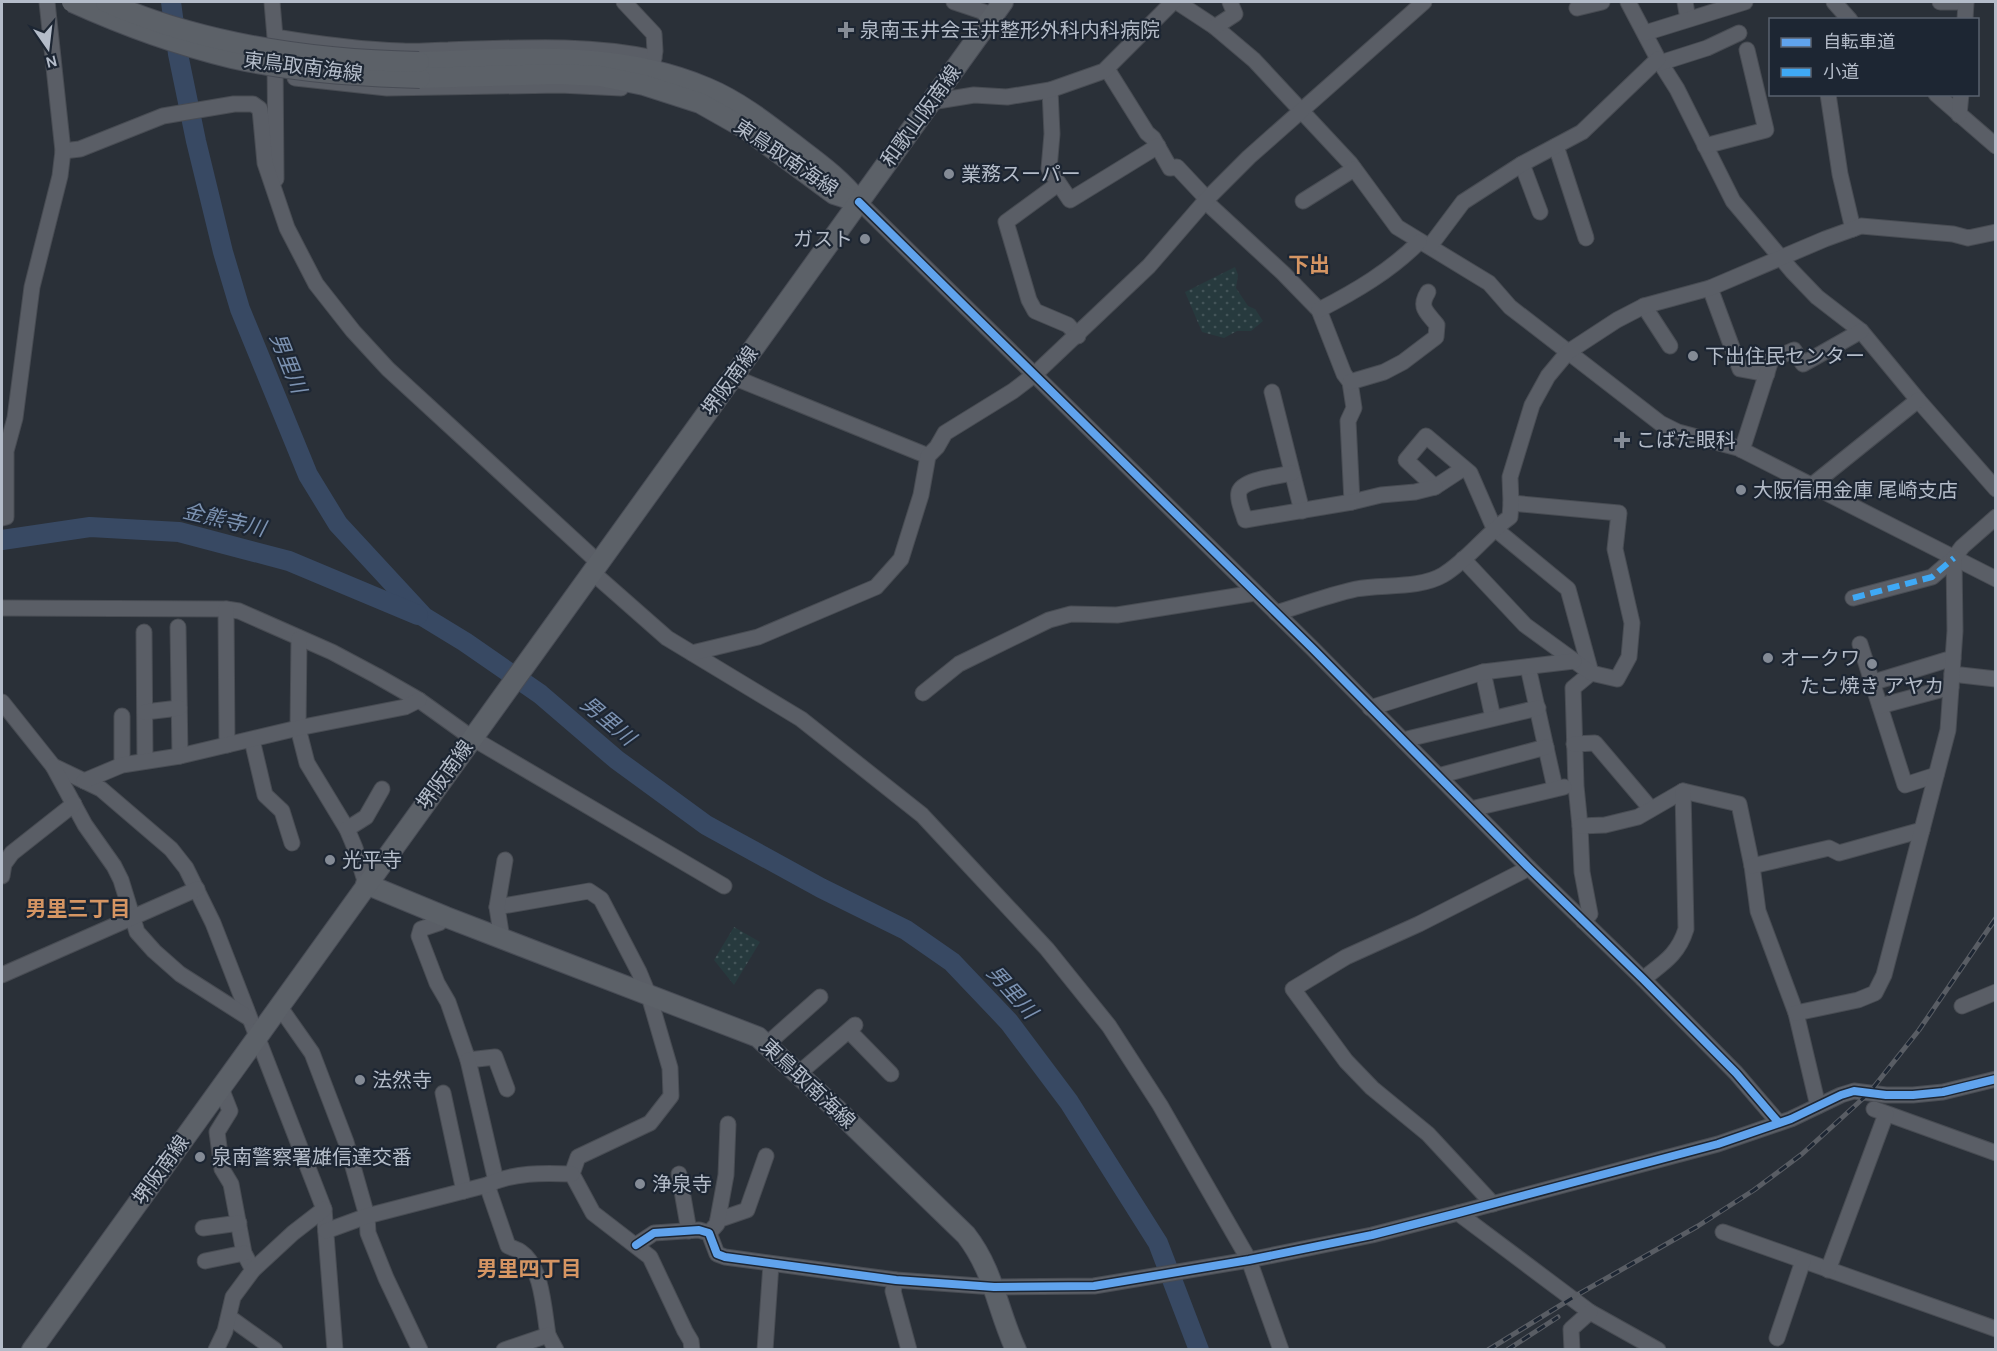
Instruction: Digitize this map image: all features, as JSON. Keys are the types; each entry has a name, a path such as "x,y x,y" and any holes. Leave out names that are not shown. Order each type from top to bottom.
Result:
{"main road":[{"name":"東鳥取南海線","path":"72,2 120,23 190,47 232,58 323,73 420,70 559,59 652,64 708,88 757,116 843,182 859,202"},
{"name":"東鳥取南海線","path":"106,2 194,32 324,58 420,70 600,76 644,85 700,103 721,114 746,129 834,194 859,202"},
{"name":"和歌山阪南線","path":"859,202 998,8"},
{"name":"堺阪南線","path":"32,1350 859,202"},
{"name":"東鳥取南海線","path":"366,884 502,939 751,1034 798,1074 966,1235 987,1268 1016,1350"}],"street":[{"path":"272,2 276,191"},
{"path":"274,37 346,48 404,52 587,48 627,52 652,64 654,34 624,2"},
{"path":"954,2 998,8"},
{"path":"931,102 974,95 1008,97 1050,90 1104,72 1175,2 1215,27 1254,60 1354,169 1397,226 1489,283 1510,307 1660,423 1678,432 1742,450 1995,579"},
{"path":"1215,27 1234,14 1230,2"},
{"path":"692,653 758,637 876,587 901,560 921,495 928,456 937,447 945,433 1013,391 1078,336 1149,266 1206,200 1300,111 1424,2"},
{"path":"1580,5 1602,2"},
{"path":"1628,2 1659,61 1677,89 1733,201 1781,258 1818,297 1861,331 1995,489"},
{"path":"1685,2 1688,19"},
{"path":"1645,33 1745,2"},
{"path":"1834,2 1847,18"},
{"path":"1940,2 1966,2 1965,18"},
{"path":"2,518 6,517 6,451 15,418 32,287 60,176 63,151 45,3"},
{"path":"1319,310 1357,291 1425,244 1463,202 1522,164 1593,123 1659,61 1707,48 1738,33"},
{"path":"1705,146 1766,130 1748,50"},
{"path":"1107,69 1146,134 1153,138 1170,168 1177,167 1206,200 1319,310 1344,374 1350,382 1354,408 1348,421 1352,502"},
{"path":"275,76 387,88 570,86 610,87 669,93"},
{"path":"1050,90 1052,134 1048,168 1070,201 1158,146"},
{"path":"1828,96 1840,174 1853,229"},
{"path":"1938,96 1995,146"},
{"path":"1959,115 1960,96"},
{"path":"63,151 80,149 164,116 234,104 253,104 260,109 265,163 287,228 300,256 316,284 353,331 388,369 592,572 668,638 801,719 922,815 1047,950 1109,1026 1161,1105 1249,1260 1281,1350"},
{"path":"1556,146 1586,238"},
{"path":"1522,164 1540,212"},
{"path":"1303,201 1354,169"},
{"path":"1058,184 1006,222 1029,300 1035,311 1068,325 1078,336"},
{"path":"859,202 1643,979 1736,1073 1778,1122"},
{"path":"1276,613 1357,589 1414,583 1442,576 1463,559 1494,528 1509,517 1510,477 1532,405 1548,376 1568,352 1617,320 1644,306 1710,288 1861,226 1953,234 1968,238 1995,232"},
{"path":"1710,288 1740,369 1767,374"},
{"path":"1350,382 1393,367 1436,337 1437,325 1423,307 1423,301 1428,292"},
{"path":"1644,306 1670,346"},
{"path":"1742,450 1771,360 1794,350 1803,364 1861,331"},
{"path":"733,377 928,456"},
{"path":"1272,392 1302,511"},
{"path":"1811,486 1918,400"},
{"path":"1435,487 1406,460 1426,436 1470,473 1494,528 1568,589 1591,674"},
{"path":"1292,473 1245,483 1238,495 1245,520 1381,495 1415,492 1435,487 1464,468"},
{"path":"1463,559 1525,626 1591,674 1617,679 1629,657 1632,623 1615,549 1619,513 1511,503"},
{"path":"1853,598 1932,577 1995,517"},
{"path":"1796,1013 1858,1000 1875,993 1884,975 1948,730 1955,632 1954,558"},
{"path":"924,693 959,664 1049,620 1071,614 1118,615 1255,593"},
{"path":"2,608 226,609 239,611 332,652 419,700 724,886"},
{"path":"226,609 227,746"},
{"path":"178,627 180,756"},
{"path":"144,632 145,761"},
{"path":"299,639 298,728 307,763 346,829 355,848 366,884"},
{"path":"1860,644 1905,785 1936,775"},
{"path":"1871,683 1953,658"},
{"path":"1370,708 1483,672 1574,661"},
{"path":"1528,667 1555,788"},
{"path":"1483,672 1493,718"},
{"path":"1583,921 1590,914 1582,872 1575,786 1573,688 1591,674"},
{"path":"1880,706 1951,680 1995,680"},
{"path":"84,781 122,765 227,746 298,728 405,707 419,700"},
{"path":"2,702 53,766 85,825 114,866 138,932 154,951 180,974 249,1018"},
{"path":"145,712 179,708"},
{"path":"1403,740 1538,708"},
{"path":"122,716 122,765"},
{"path":"252,740 264,795 282,811 292,843"},
{"path":"1574,744 1595,743 1651,809"},
{"path":"1438,776 1546,747"},
{"path":"53,766 101,789 171,849 186,868 197,889 213,923 324,1209 335,1350"},
{"path":"1471,809 1555,788 1575,786"},
{"path":"346,829 366,817 382,789"},
{"path":"1580,826 1638,817 1683,791 1739,804 1752,866 1758,911 1796,1013 1818,1106"},
{"path":"1643,979 1670,958 1681,944 1686,929 1683,791"},
{"path":"2,876 4,864 12,853 74,804"},
{"path":"1752,866 1829,848 1839,853 1922,830"},
{"path":"502,939 497,907 505,860"},
{"path":"1493,1204 1428,1134 1390,1105 1346,1061 1293,989 1346,957 1419,924 1529,868"},
{"path":"2,975 197,889"},
{"path":"497,907 589,891 601,899 639,972 649,996 669,1068 671,1096 650,1123 578,1157 572,1174 593,1213 650,1257 691,1341 692,1350"},
{"path":"446,917 439,923 422,929 419,936 437,983 448,1002 468,1060 492,1183 508,1246 521,1252 530,1262 539,1282 548,1335 556,1350"},
{"path":"1962,1006 1995,992"},
{"path":"766,1045 820,997"},
{"path":"279,1006 312,1053 346,1142 367,1216 368,1233 386,1278 420,1350"},
{"path":"798,1074 852,1028 891,1074"},
{"path":"468,1060 495,1057 507,1089"},
{"path":"709,1233 717,1254 771,1264 896,1280 994,1287 1094,1286 1249,1260 1372,1235 1458,1213 1757,1132 1854,1091 1886,1095 1913,1095 1943,1092 1995,1079"},
{"path":"220,1088 230,1111 217,1132 222,1168 231,1184 244,1252 253,1270"},
{"path":"443,1093 464,1191"},
{"path":"1828,1270 1880,1112 1995,1153"},
{"path":"709,1233 717,1224 726,1175 728,1124"},
{"path":"718,1220 747,1210 766,1156"},
{"path":"326,1231 367,1216 535,1172 572,1174"},
{"path":"679,1174 689,1231"},
{"path":"216,1350 229,1317 233,1297 253,1270 293,1233 324,1209"},
{"path":"1458,1213 1590,1312 1658,1350"},
{"path":"203,1228 239,1223"},
{"path":"636,1245 654,1233 699,1230 709,1233"},
{"path":"1723,1232 1995,1329"},
{"path":"205,1261 244,1252"},
{"path":"1778,1338 1803,1261"},
{"path":"765,1350 771,1264"},
{"path":"896,1280 893,1291 909,1350"},
{"path":"1572,1350 1571,1329 1590,1312"},
{"path":"229,1317 275,1350"},
{"path":"504,1350 548,1335"}],"green space":[{"path":"1235,267 1238,275 1236,288 1248,306 1255,309 1263,321 1251,331 1237,331 1224,338 1202,332 1185,292"},
{"path":"734,927 760,942 734,985 714,960"}],"waterway":[{"name":"男里川","path":"171,2 178,54 196,141 223,252 240,309 308,475 338,524 424,617 465,642 540,694 617,760 706,825 821,888 906,930 952,962 1009,1022 1069,1102 1158,1243 1199,1350"},
{"name":"金熊寺川","path":"2,540 90,527 179,532 289,561 418,615"}],"railway":[{"path":"1488,1350 1577,1295 1698,1226 1754,1190 1802,1154 1869,1093 1919,1030 1996,918"},
{"path":"1507,1350 1558,1317"}],"marked path":[{"path":"1853,598 1932,577 1954,558"}],"cycle path":[{"path":"859,202 1313,649 1529,868 1643,979 1736,1073 1778,1122"},
{"path":"636,1245 654,1233 699,1230 709,1233 717,1254 725,1257 896,1280 994,1287 1094,1286 1249,1260 1372,1235 1458,1213 1718,1144 1791,1119 1854,1091 1886,1095 1913,1095 1943,1092 1996,1079"}],"place":[{"name":"泉南玉井会玉井整形外科内科病院","path":"846,30"},
{"name":"業務スーパー","path":"949,174"},
{"name":"ガスト","path":"865,239"},
{"name":"下出住民センター","path":"1693,356"},
{"name":"こばた眼科","path":"1622,440"},
{"name":"大阪信用金庫 尾崎支店","path":"1741,490"},
{"name":"オークワ","path":"1768,658"},
{"name":"たこ焼き アヤカ","path":"1872,664"},
{"name":"光平寺","path":"330,860"},
{"name":"法然寺","path":"360,1080"},
{"name":"泉南警察署雄信達交番","path":"200,1157"},
{"name":"浄泉寺","path":"640,1184"}],"district":[{"name":"下出","path":"1309,265"},
{"name":"男里三丁目","path":"78,909"},
{"name":"男里四丁目","path":"529,1269"}]}
